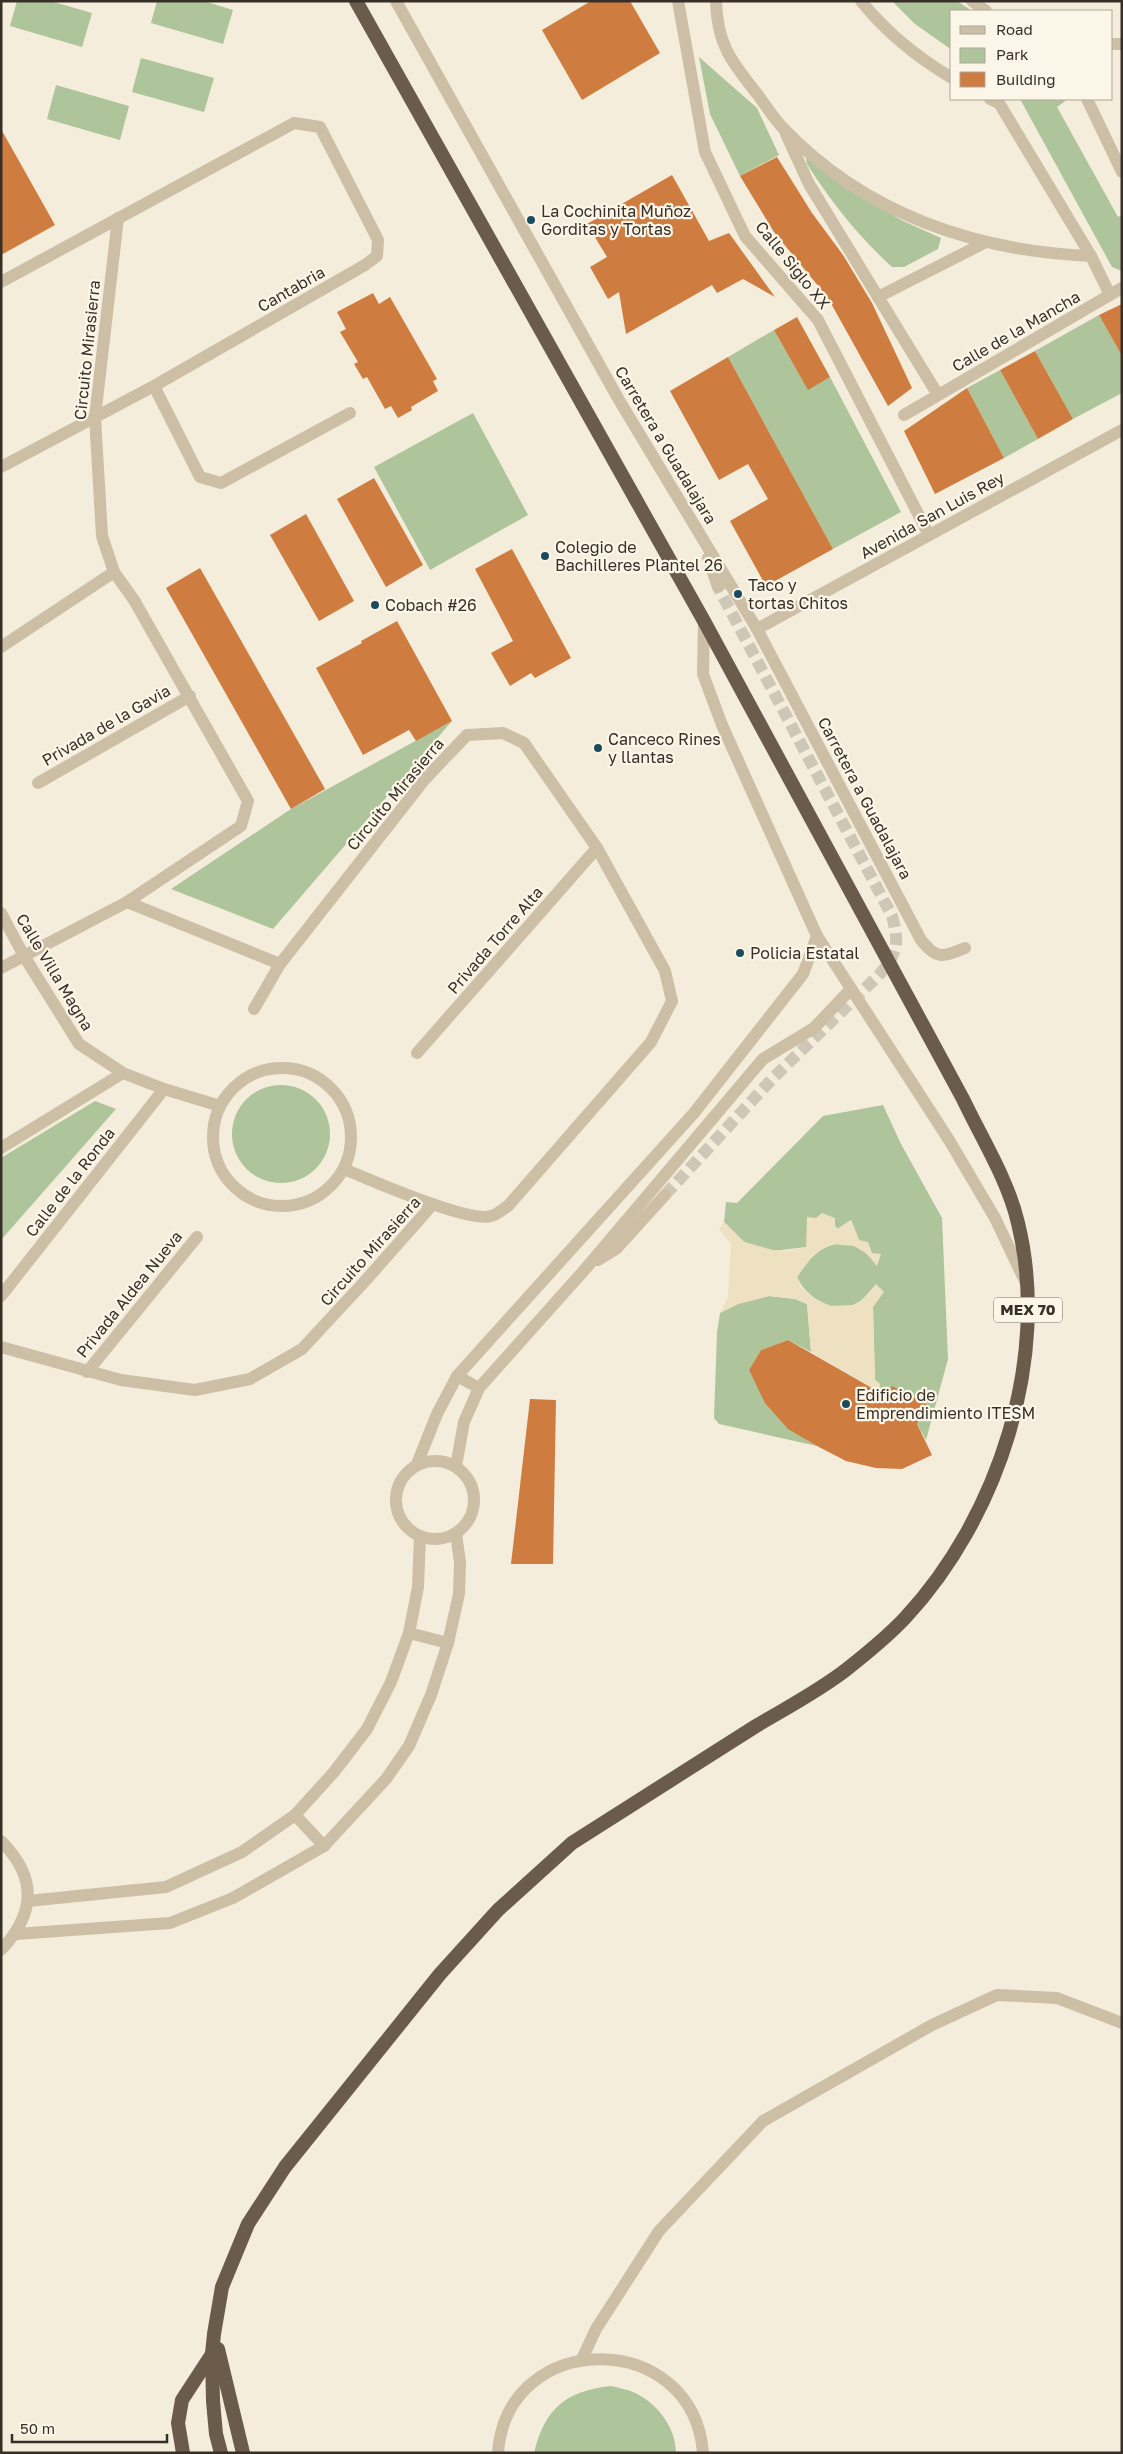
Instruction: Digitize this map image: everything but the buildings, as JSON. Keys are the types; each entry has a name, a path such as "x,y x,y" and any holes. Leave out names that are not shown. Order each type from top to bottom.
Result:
{"highway":[{"name":"MEX 70","path":"221,2453 216,2434 212,2354 222,2287 244,2232 286,2167 440,1974 498,1910 572,1843 846,1670 905,1619 941,1572 966,1535 986,1494 1010,1429 1022,1388 1029,1306 1018,1223 1002,1180 963,1099 704,620 356,1"},
{"path":"214,2334 243,2453"},
{"path":"183,2453 178,2423 182,2400 212,2354"}],"street":[{"name":"Carretera a Guadalajara","path":"396,1 619,400 757,629 921,940 931,952 943,957 965,948"},
{"name":"Calle Siglo XX","path":"678,1 705,152 745,236 818,320 929,535"},
{"path":"716,1 716,21 727,54 783,128 817,159 863,192 896,210 939,229 984,243 1037,253 1091,256"},
{"path":"862,1 899,40 932,66 950,77"},
{"path":"972,1 985,10"},
{"path":"992,100 999,103 1091,256 1110,295"},
{"path":"1087,100 1122,172"},
{"name":"Cantabria","path":"1,467 154,386 365,265 377,256 378,240 320,127 294,123 118,218"},
{"path":"783,128 810,184 938,396"},
{"path":"1,282 118,218"},
{"name":"Circuito Mirasierra","path":"1,968 128,902 241,826 248,801 134,600 114,572 102,536 95,418 118,218"},
{"path":"878,297 984,243"},
{"name":"Calle de la Mancha","path":"904,415 1122,288"},
{"path":"154,386 200,477 221,483 350,413"},
{"name":"Avenida San Luis Rey","path":"757,629 1122,430"},
{"path":"700,535 718,586"},
{"path":"1,647 114,572"},
{"path":"704,620 703,674 722,725 817,936 953,1148 994,1218 1028,1288"},
{"name":"Privada de la Gavia","path":"38,783 190,696"},
{"name":"Circuito Mirasierra","path":"1,1347 121,1380 195,1390 250,1379 302,1348 366,1280 433,1204 473,1215 491,1216 508,1206 652,1042 672,1001 665,972 597,848 524,744 503,733 467,735 425,779 280,964 254,1008"},
{"name":"Privada Torre Alta","path":"417,1053 597,848"},
{"path":"128,902 280,964"},
{"name":"Calle Villa Magna","path":"1,914 24,956 79,1044 123,1073 164,1089 220,1106"},
{"path":"417,1464 437,1414 457,1376 694,1113 803,974 817,936"},
{"path":"456,1466 464,1422 479,1388 587,1267 763,1059 814,1028 851,989"},
{"path":"290,1067 308,1072 333,1089 341,1099 350,1122 351,1146 344,1169 331,1187 313,1200 292,1206 271,1206 250,1200 233,1187 220,1170 213,1149 213,1127 220,1106 234,1086 254,1073 272,1068 290,1067"},
{"path":"1,1148 123,1073"},
{"name":"Calle de la Ronda","path":"1,1296 164,1089"},
{"path":"344,1169 433,1204"},
{"path":"587,1267 616,1249 665,1195"},
{"name":"Privada Aldea Nueva","path":"87,1372 197,1237"},
{"path":"457,1376 479,1388"},
{"path":"430,1460 444,1461 456,1466 466,1475 472,1487 474,1500 472,1514 465,1524 456,1533 438,1539 420,1536 409,1530 401,1520 396,1508 395,1496 406,1472 417,1464 430,1460"},
{"path":"16,1934 170,1923 233,1898 324,1846 386,1779 408,1746 431,1695 448,1643 459,1594 460,1563 456,1533"},
{"path":"28,1901 166,1887 242,1852 295,1815 334,1772 367,1729 391,1682 410,1633 418,1587 420,1536"},
{"path":"410,1633 448,1643"},
{"path":"295,1815 324,1846"},
{"path":"1,1841 16,1856 26,1878 28,1901 24,1918 16,1934 1,1950"},
{"path":"582,2359 596,2329 659,2231 763,2121 932,2025 997,1995 1057,1998 1122,2023"},
{"path":"498,2453 503,2427 521,2396 548,2372 582,2359 617,2359 635,2363 666,2381 690,2408 698,2425 703,2453"}],"green space":[{"path":"17,1 50,1 92,13 82,47 10,26"},
{"path":"157,1 204,1 233,10 223,44 151,23"},
{"path":"892,1 957,1 970,10 950,10 950,49 915,24"},
{"path":"699,57 757,108 779,155 740,176 710,114"},
{"path":"141,58 214,78 204,112 132,92"},
{"path":"56,85 129,106 120,140 47,119"},
{"path":"1021,100 1067,100 1057,107 1118,217 1122,215 1122,271 1112,267"},
{"path":"806,159 812,159 864,198 901,220 941,238 938,249 904,267 892,267 868,244 846,218 816,178"},
{"path":"1099,315 1122,356 1122,393 1073,419 1035,351"},
{"path":"774,330 808,389 830,377 901,512 833,549 728,357"},
{"path":"1000,370 1038,439 1004,458 967,388"},
{"path":"473,413 528,515 430,570 374,467"},
{"path":"452,721 273,929 171,889 291,809"},
{"path":"281,1085 300,1088 316,1099 327,1115 330,1134 327,1153 316,1169 300,1180 281,1183 262,1180 246,1169 235,1153 232,1134 235,1115 246,1099 262,1088"},
{"path":"95,1101 116,1109 1,1240 1,1158"},
{"path":"883,1105 901,1144 942,1218 948,1359 926,1440 917,1424 928,1405 892,1387 886,1395 878,1391 880,1384 875,1380 873,1307 883,1292 874,1288 859,1302 850,1306 832,1306 815,1298 797,1277 814,1256 834,1244 856,1246 866,1253 877,1265 872,1253 859,1240 851,1220 838,1229 835,1226 806,1247 773,1251 744,1242 724,1222 726,1202 737,1203 823,1116"},
{"path":"769,1296 795,1299 807,1304 811,1352 788,1340 761,1350 749,1370 776,1414 793,1430 817,1446 719,1424 714,1418 717,1333 720,1313 738,1304"},
{"path":"611,2386 625,2389 641,2396 657,2409 673,2434 676,2453 534,2453 544,2424 560,2404 582,2392"}],"shaded area":[{"path":"822,1213 835,1218 837,1229 851,1220 859,1240 868,1242 872,1253 881,1254 877,1266 866,1253 854,1246 831,1244 814,1254 797,1277 801,1287 812,1297 830,1306 853,1305 861,1301 876,1284 884,1292 873,1307 875,1380 880,1384 878,1391 811,1352 807,1304 795,1299 769,1296 738,1304 720,1313 728,1297 731,1244 719,1229 724,1222 744,1242 773,1250 786,1251 806,1247 807,1217 816,1218"}],"tunnel":[{"path":"665,1195 773,1078 878,976 893,955 896,942 892,916 718,587"}],"place":[{"name":"La Cochinita Muñoz Gorditas y Tortas","path":"531,220"},
{"name":"Colegio de Bachilleres Plantel 26","path":"545,556"},
{"name":"Taco y tortas Chitos","path":"738,594"},
{"name":"Cobach #26","path":"375,605"},
{"name":"Canceco Rines y llantas","path":"598,748"},
{"name":"Policia Estatal","path":"740,953"},
{"name":"Edificio de Emprendimiento ITESM","path":"846,1404"}]}
